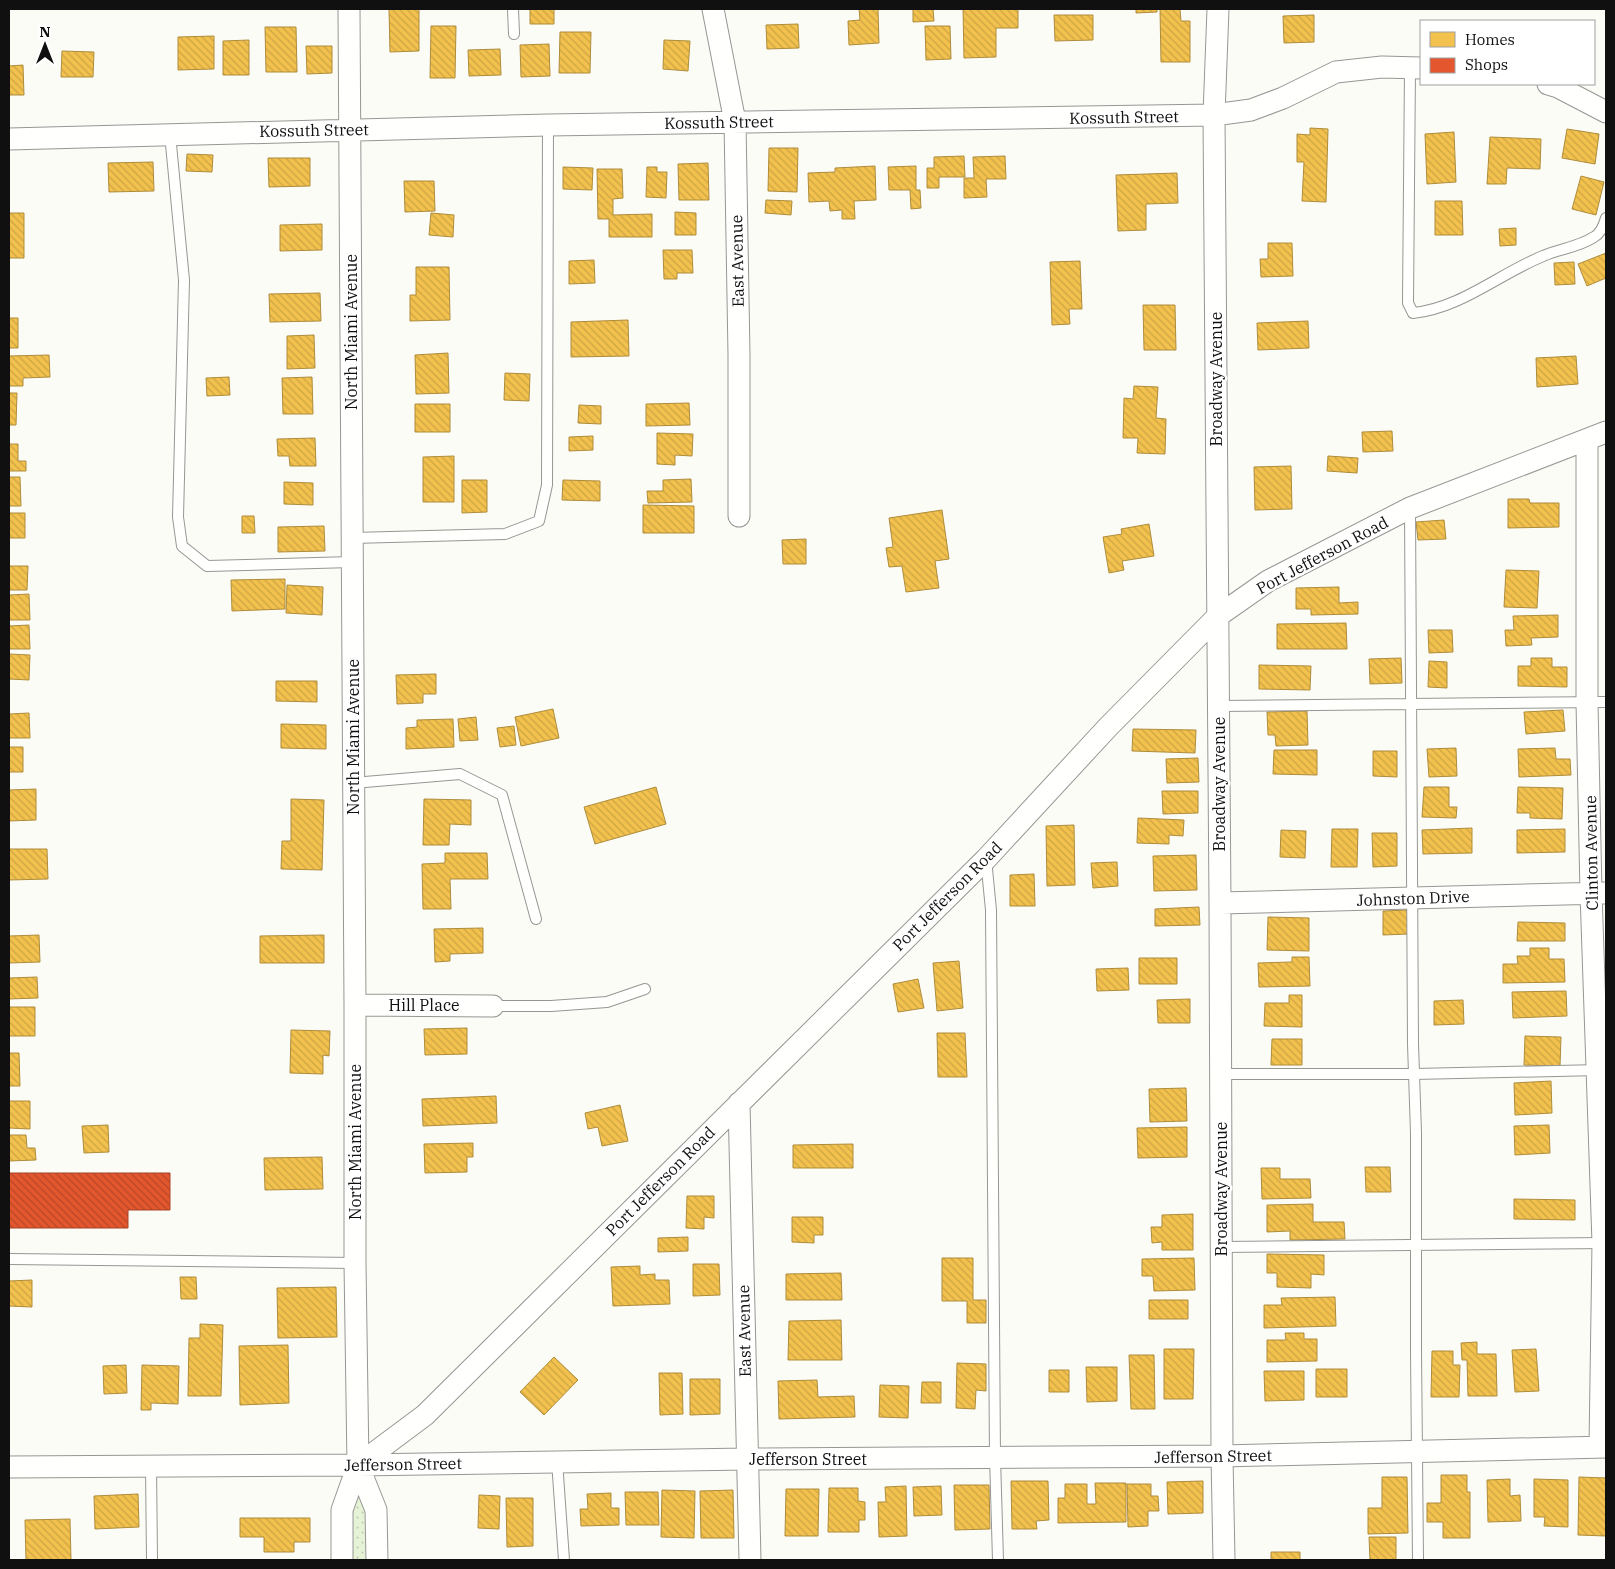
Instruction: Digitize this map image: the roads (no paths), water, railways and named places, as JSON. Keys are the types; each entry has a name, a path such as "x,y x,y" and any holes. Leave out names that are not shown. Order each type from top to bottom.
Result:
{"street":[{"name":"North Miami Avenue","path":"342,1560 342,1510 358,1466 355,1263 349,9"},
{"name":"East Avenue","path":"713,9 735,122 739,355 739,516"},
{"name":"Broadway Avenue","path":"1218,9 1214,115 1224,1560"},
{"name":"Kossuth Street","path":"9,139 548,125 1214,115 1251,110 1283,98 1336,72 1382,67 1416,68"},
{"path":"1551,85 1606,112"},
{"name":"Port Jefferson Road","path":"358,1466 425,1415 986,859 1108,728 1218,616 1268,581 1410,508 1597,436"},
{"name":"Clinton Avenue","path":"1597,436 1597,703 1605,1243 1603,1447"},
{"name":"Johnston Drive","path":"1220,903 1599,893"},
{"name":"Hill Place","path":"355,1005 493,1006"},
{"name":"East Avenue","path":"739,1103 750,1560"},
{"name":"Jefferson Street","path":"9,1467 358,1466 557,1461 1222,1456 1603,1447"},
{"name":"North Miami Avenue","path":"358,1466 376,1510 377,1560"}],"lane":[{"path":"514,9 514,34"},
{"path":"1416,68 1409,120 1408,303 1412,313 1426,312 1463,298 1543,256 1595,237 1606,218"},
{"path":"352,538 505,534 539,521 547,485 548,125"},
{"path":"170,134 184,280 178,517 182,546 207,566 352,562"},
{"path":"1410,508 1418,1560"},
{"path":"1219,706 1597,703"},
{"path":"353,783 460,774 502,795 536,919"},
{"path":"986,859 991,910 995,1457 998,1560"},
{"path":"493,1006 551,1006 607,1002 645,989"},
{"path":"1221,1074 1414,1074 1602,1070"},
{"path":"1222,1247 1605,1243"},
{"path":"9,1259 355,1263"},
{"path":"557,1461 564,1560"},
{"path":"151,1466 152,1560"}]}
